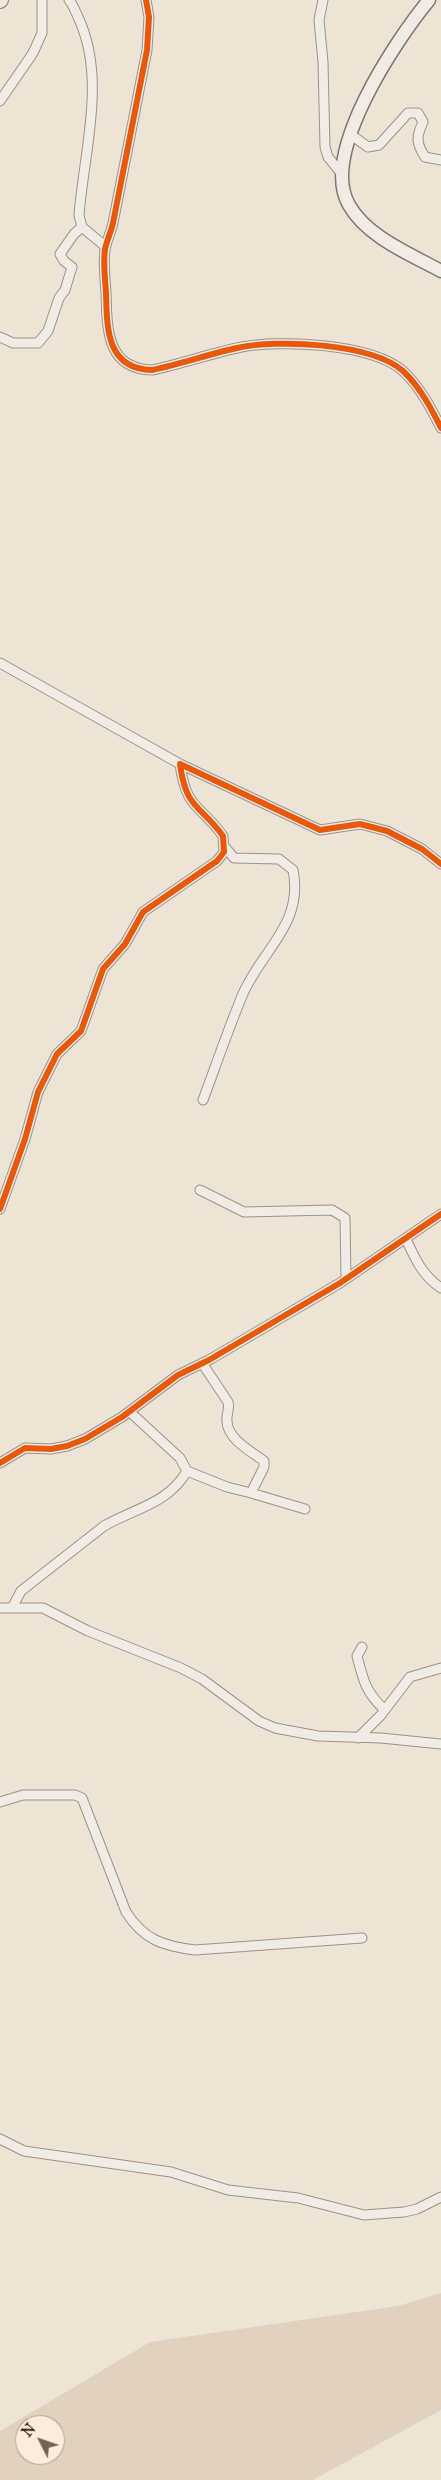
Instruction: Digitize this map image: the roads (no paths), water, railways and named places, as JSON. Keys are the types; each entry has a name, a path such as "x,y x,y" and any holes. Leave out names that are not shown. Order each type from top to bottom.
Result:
{"main road":[{"path":"429,0 414,19 382,68 350,134 341,173 342,190 349,206 360,220 391,243 441,271"}],"street":[{"path":"0,101 37,43 42,27 42,0"},
{"path":"68,0 81,24 91,62 91,108 79,216 82,227 106,247"},
{"path":"146,0 149,17 147,50 104,263 108,334 117,354 138,370 152,370 179,365 253,345 310,345 367,352 402,370 416,386 441,428"},
{"path":"323,0 319,20 323,62 325,147 328,157 341,173"},
{"path":"350,134 368,147 379,145 408,113 418,113 422,122 417,136 417,145 425,157 441,160"},
{"path":"0,337 13,343 32,344 38,343 48,331 72,268 64,261 60,254 74,234 82,227"},
{"path":"0,664 180,764 320,830 360,824 387,831 422,849 441,864"},
{"path":"180,764 184,787 189,799 220,831 225,847 234,858 279,859 293,870 296,898 289,920 243,994 203,1100"},
{"path":"0,1210 25,1139 38,1092 52,1062 81,1031 103,969 125,944 143,912 217,861 225,847"},
{"path":"200,1190 244,1212 332,1210 345,1218 346,1279"},
{"path":"0,1463 25,1448 51,1449 67,1446 85,1439 130,1412 178,1375 294,1311 346,1279 441,1214"},
{"path":"406,1239 428,1279 441,1288"},
{"path":"202,1363 228,1402 230,1408 226,1420 233,1434 247,1450 264,1461 261,1474 251,1493"},
{"path":"130,1412 180,1458 187,1471 227,1487 305,1509"},
{"path":"12,1608 16,1598 30,1584 104,1526 149,1507 174,1488 187,1471"},
{"path":"0,1608 32,1606 44,1608 88,1631 181,1668 202,1679 260,1721 275,1728 318,1736 441,1744"},
{"path":"362,1647 357,1656 362,1675 371,1697 385,1710"},
{"path":"358,1738 385,1710 410,1677 441,1668"},
{"path":"0,1802 23,1795 75,1795 82,1798 126,1912 134,1925 149,1939 176,1948 195,1950 327,1939 362,1938"},
{"path":"0,2138 24,2151 171,2172 228,2190 298,2198 364,2215 404,2212 417,2209 441,2198"}]}
